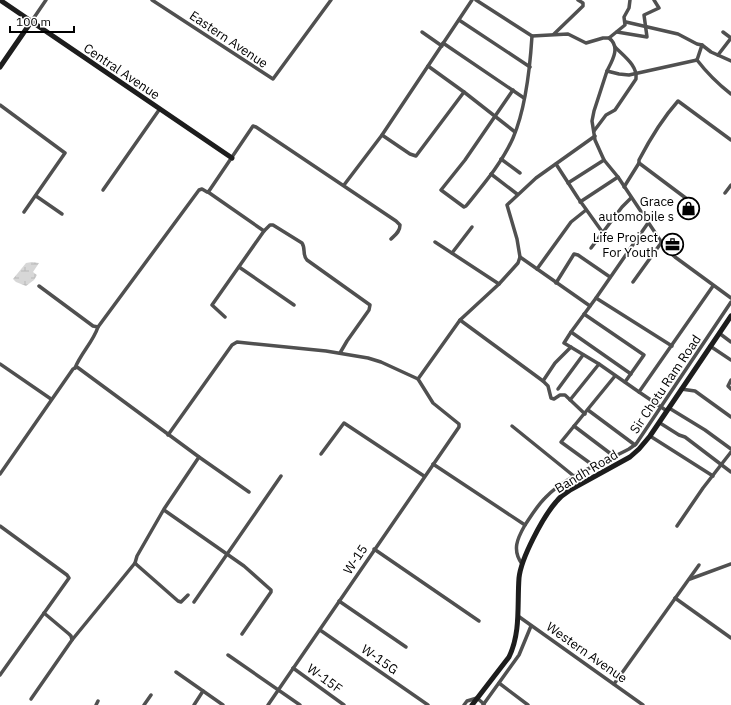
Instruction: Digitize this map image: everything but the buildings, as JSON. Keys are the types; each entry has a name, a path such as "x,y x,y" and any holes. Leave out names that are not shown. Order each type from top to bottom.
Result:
{"street":[{"name":"Central Avenue","path":"0,0 159,110 232,158"},
{"path":"0,67 46,0"},
{"name":"Eastern Avenue","path":"152,0 269,78 273,79 331,0"},
{"path":"344,185 382,135 472,0"},
{"path":"476,0 532,36 569,34 586,43 603,38 609,38 624,27 626,22 624,17 630,8 630,0"},
{"path":"578,0 583,3"},
{"path":"554,34 581,9 583,3 588,0"},
{"path":"617,32 647,37 644,15 659,8 654,0"},
{"path":"459,20 530,67"},
{"path":"626,22 678,34 731,61"},
{"path":"422,32 524,98"},
{"path":"718,54 731,38 722,32"},
{"path":"513,90 496,117 441,190 466,207 501,159 515,132 530,67 532,36"},
{"path":"594,131 606,115 617,107 635,82 637,73 629,60 615,47 609,38"},
{"path":"702,45 697,60 701,67 731,94"},
{"path":"615,47 616,51 607,71 592,121 595,136 604,160 618,177 661,243 675,257 731,298"},
{"path":"607,71 622,75 697,60"},
{"path":"428,66 515,132"},
{"path":"382,135 410,154 416,156 464,92"},
{"path":"624,187 653,135 678,101 731,140"},
{"path":"0,105 65,153 24,212"},
{"path":"103,190 159,110"},
{"path":"208,192 254,126 399,223 399,231 391,239"},
{"path":"168,435 232,345 237,342 340,353 374,360 418,379 460,320 515,268 520,257 517,239 507,206 518,194 595,136"},
{"path":"501,159 520,173"},
{"path":"568,183 604,160"},
{"path":"639,162 695,205"},
{"path":"556,164 580,202 603,233"},
{"path":"491,174 518,194"},
{"path":"580,202 618,177"},
{"path":"725,193 731,185"},
{"path":"0,474 51,399 75,368 95,336 98,327 199,190 202,189 208,192 264,230"},
{"path":"36,196 62,214"},
{"path":"591,248 622,207 631,198"},
{"path":"537,269 571,222 586,210"},
{"path":"648,224 564,342 599,364 661,407 668,409 705,430 731,450 722,465 677,526"},
{"path":"225,317 212,305 264,230 270,225 273,225 302,243 306,260 370,305 369,310 340,353"},
{"path":"452,253 472,227"},
{"path":"435,242 499,284"},
{"path":"633,282 661,243"},
{"path":"556,283 572,256 576,254 610,277"},
{"path":"520,257 590,306"},
{"path":"239,267 294,305"},
{"path":"39,286 93,326 98,327"},
{"path":"640,392 713,286"},
{"path":"596,298 672,346"},
{"name":"Sir Chotu Ram Road","path":"522,564 518,559 516,548 518,538 525,525 545,498 566,481 615,457 635,445 731,302"},
{"path":"584,314 644,356 625,382"},
{"name":"Bandh Road","path":"472,705 508,657 515,638 518,616 519,579 522,564 538,532 557,500 570,490 630,457 639,450 660,423 719,333 729,324 731,316"},
{"path":"460,320 543,381 549,387 551,398 554,399 560,395 564,395 585,414"},
{"path":"571,332 631,374"},
{"path":"719,333 731,342"},
{"path":"710,346 731,360"},
{"path":"543,381 555,363 571,347"},
{"path":"558,389 583,355"},
{"path":"0,364 51,399"},
{"path":"570,400 599,364"},
{"path":"75,368 79,368 168,435 249,492"},
{"path":"594,466 562,443 574,426 616,376"},
{"name":"W-15","path":"268,705 459,425 433,404 418,379"},
{"path":"731,380 728,386 731,389"},
{"path":"681,389 695,391 731,417"},
{"path":"588,410 635,445"},
{"path":"320,454 344,423 424,476"},
{"path":"660,423 675,434 685,438 731,472"},
{"path":"512,426 575,476"},
{"path":"574,426 615,457"},
{"path":"650,436 713,476"},
{"path":"31,699 72,640 135,562 164,510 199,457"},
{"path":"433,464 525,525"},
{"path":"194,602 282,476"},
{"path":"164,510 228,554 255,575 271,590 242,634"},
{"path":"0,526 68,577 68,580 0,675"},
{"path":"374,549 479,621"},
{"path":"135,562 137,566 178,601 181,602 188,595"},
{"path":"689,579 731,564"},
{"path":"614,684 699,565"},
{"path":"675,598 731,638"},
{"path":"339,601 406,647"},
{"path":"44,614 69,634 72,640"},
{"name":"Western Avenue","path":"518,616 643,705"},
{"path":"464,705 467,700 477,698 484,704 519,655 531,626"},
{"name":"W-15G","path":"320,630 428,705"},
{"path":"228,655 300,705"},
{"name":"W-15F","path":"293,668 344,705"},
{"path":"176,672 223,705"},
{"path":"499,683 528,705"},
{"path":"194,705 203,692"},
{"path":"144,705 151,695"}],"green space":[{"path":"26,263 39,263 33,272 37,275 34,280 26,286 16,282 13,279"}],"place":[{"name":"Grace automobile s","path":"689,208"},
{"name":"Life Project For Youth","path":"673,244"}]}
